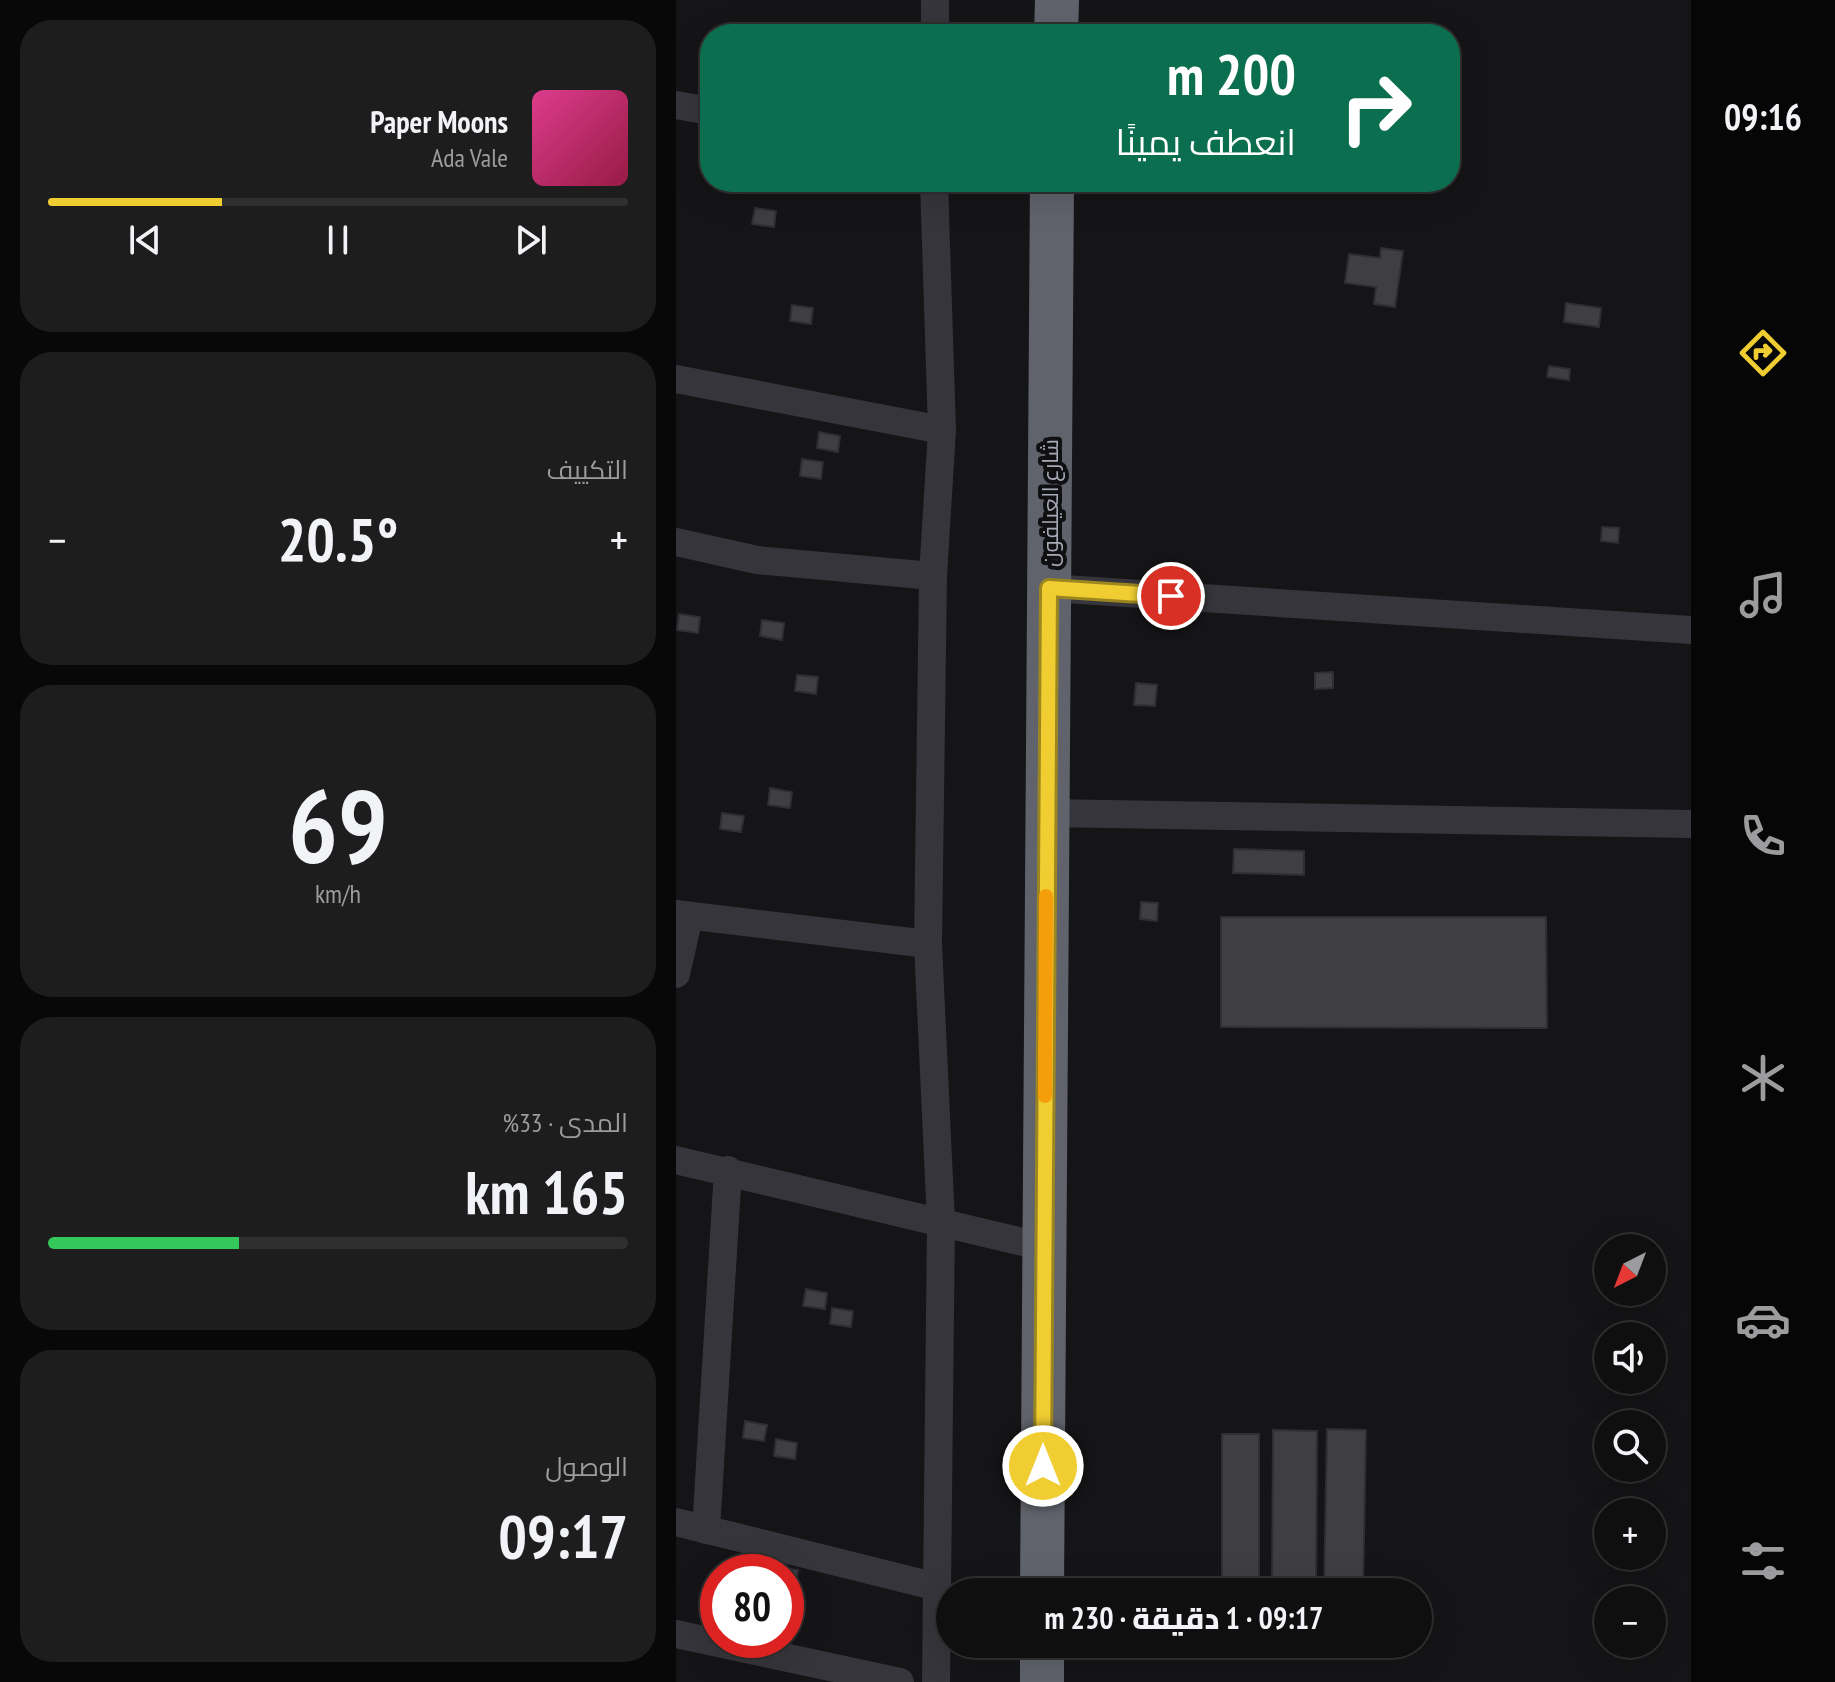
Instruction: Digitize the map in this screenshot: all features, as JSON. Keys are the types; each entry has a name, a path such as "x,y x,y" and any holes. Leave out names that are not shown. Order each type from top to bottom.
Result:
{"highway":[{"path":"1056,24 1057,0"},
{"name":"شارع العيلفون","path":"1042,1578 1052,192"},
{"path":"1042,1658 1042,1682"}],"street":[{"path":"935,0 935,24"},
{"path":"676,105 700,109"},
{"path":"934,192 942,430 933,576 928,944 941,1222 937,1578"},
{"path":"676,379 942,430"},
{"path":"676,542 757,560 933,576"},
{"path":"1049,588 1691,630"},
{"path":"1047,813 1691,824"},
{"path":"676,974 682,916 928,944"},
{"path":"676,1160 1044,1247"},
{"path":"706,1530 728,1170"},
{"path":"676,1522 936,1587"},
{"path":"676,1634 900,1682"},
{"path":"936,1658 936,1682"}],"building":[{"path":"755,208 776,211 774,227 752,224"},
{"path":"1381,248 1403,251 1395,307 1374,304 1376,287 1345,283 1349,254 1380,258"},
{"path":"1566,303 1601,308 1599,327 1564,322"},
{"path":"792,305 813,308 811,324 790,321"},
{"path":"1549,366 1570,369 1569,380 1547,377"},
{"path":"819,432 840,436 838,452 817,448"},
{"path":"802,459 823,462 821,479 800,476"},
{"path":"1602,527 1619,528 1618,543 1601,541"},
{"path":"679,614 700,617 698,633 677,630"},
{"path":"762,620 784,623 782,640 760,636"},
{"path":"1333,672 1333,688 1315,689 1315,673"},
{"path":"797,675 818,677 816,694 795,691"},
{"path":"1136,683 1157,685 1155,706 1134,705"},
{"path":"770,788 792,792 790,808 768,805"},
{"path":"722,813 744,816 741,832 720,829"},
{"path":"1234,849 1304,851 1304,875 1233,873"},
{"path":"1141,902 1158,903 1157,921 1140,919"},
{"path":"1221,917 1546,917 1547,1028 1221,1027"},
{"path":"806,1289 827,1293 825,1309 803,1306"},
{"path":"832,1308 853,1311 851,1327 830,1324"},
{"path":"745,1421 767,1425 764,1441 743,1438"},
{"path":"1327,1429 1366,1430 1363,1578 1324,1578"},
{"path":"1273,1430 1317,1431 1316,1578 1272,1578"},
{"path":"1222,1434 1259,1434 1259,1578 1222,1578"},
{"path":"776,1439 797,1443 795,1459 774,1456"}],"slow traffic":[{"path":"1045,1096 1046,896"}],"route":[{"path":"1043,1466 1049,588 1171,596"}]}
